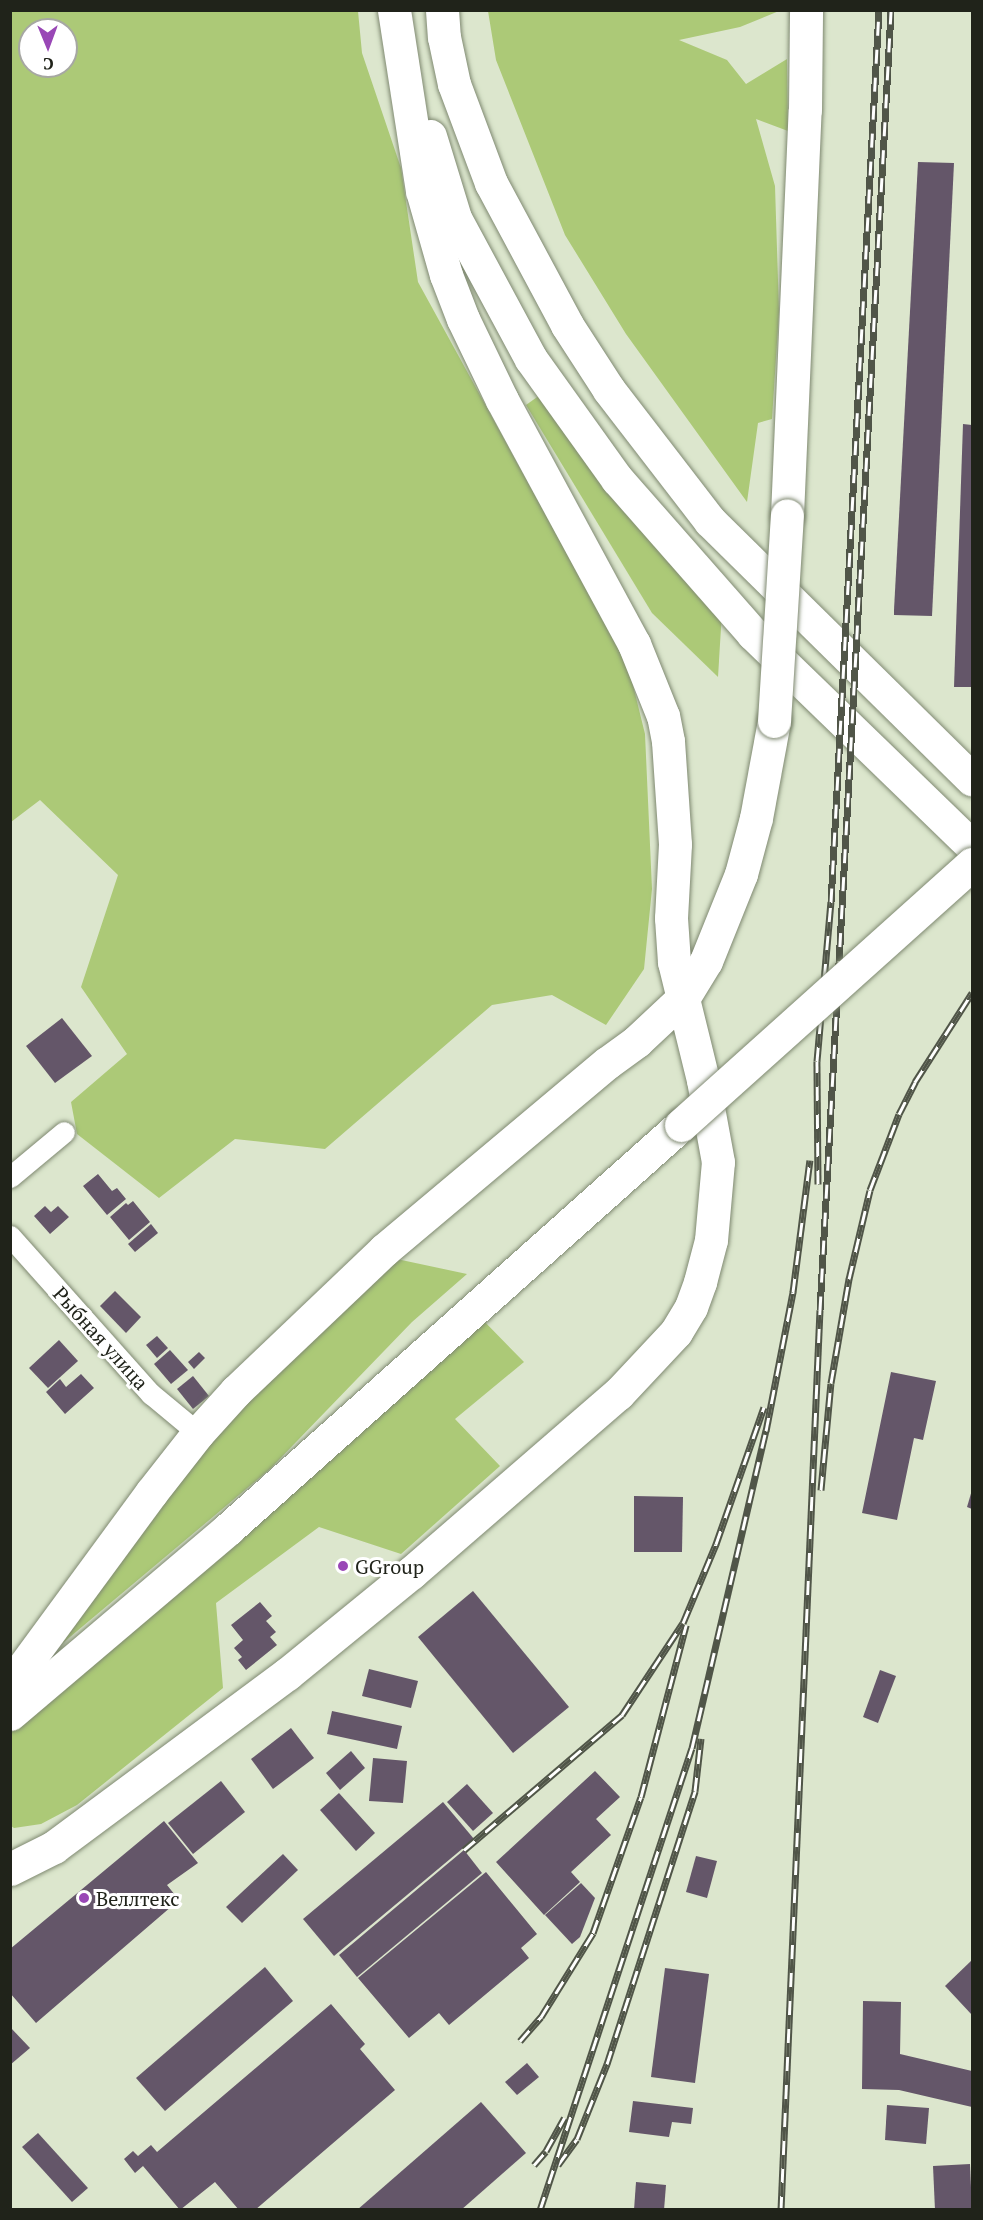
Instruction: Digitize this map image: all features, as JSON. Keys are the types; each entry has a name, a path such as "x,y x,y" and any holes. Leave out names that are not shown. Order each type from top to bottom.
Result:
{"main road":[{"path":"442,10 444,37 454,84 491,183 567,325 609,390 710,521 972,779"},
{"path":"12,1706 151,1492 198,1433 263,1364 384,1250 607,1063 637,1041 684,998 706,961 741,874 758,810 774,721 787,515 805,110 806,13"},
{"path":"396,21 455,218 538,368 617,479 753,634 972,846"},
{"path":"10,1869 54,1847 94,1819 286,1674 411,1573 618,1394 676,1332 691,1307 706,1264 714,1216 718,1162 713,1128 674,962 671,918 675,844 668,741 663,716 634,644 502,400 463,319 446,275 422,191 396,21"},
{"path":"12,1706 228,1529 972,864"},
{"path":"10,1840 52,1835 94,1819"}],"street":[{"path":"10,1177 64,1132"},
{"name":"Рыбная улица","path":"10,1236 151,1394 198,1433"}],"green space":[{"path":"11,11 358,11 362,53 401,168 418,282 628,665 645,734 652,889 644,969 606,1025 552,995 492,1005 325,1149 235,1139 159,1198 77,1134 71,1102 127,1054 81,987 118,875 40,800 11,822"},
{"path":"488,11 779,11 740,27 679,40 727,60 746,84 787,59 788,131 756,119 775,186 779,312 772,419 758,423 747,502 626,334 565,235 496,60"},
{"path":"547,390 722,611 718,677 652,613 526,405"},
{"path":"392,1258 467,1274 412,1322 270,1469 58,1647 172,1482 299,1345"},
{"path":"480,1317 524,1362 455,1419 500,1466 401,1554 319,1527 216,1603 223,1688 77,1805 41,1824 14,1828 11,1826 10,1732 260,1500"}],"building":[{"path":"918,162 954,163 932,616 894,615"},
{"path":"963,424 972,425 972,687 954,687"},
{"path":"62,1018 92,1056 55,1083 26,1046"},
{"path":"98,1174 112,1191 117,1188 126,1199 107,1215 83,1186"},
{"path":"133,1201 150,1222 129,1240 110,1217 126,1203 128,1205"},
{"path":"45,1206 51,1212 58,1206 69,1217 50,1234 34,1216"},
{"path":"151,1224 158,1233 135,1252 128,1244"},
{"path":"115,1291 141,1317 126,1333 100,1306"},
{"path":"157,1336 168,1348 157,1358 146,1345"},
{"path":"59,1340 78,1361 48,1388 29,1368"},
{"path":"170,1350 188,1370 171,1384 154,1364"},
{"path":"199,1352 205,1358 194,1369 188,1362"},
{"path":"891,1372 936,1381 923,1440 914,1438 897,1520 862,1513"},
{"path":"81,1374 94,1388 65,1414 46,1392 60,1379 66,1387"},
{"path":"193,1376 209,1396 193,1409 177,1389"},
{"path":"972,1490 972,1509 967,1507"},
{"path":"634,1496 683,1497 682,1552 634,1552"},
{"path":"473,1591 569,1707 513,1753 418,1637"},
{"path":"260,1602 272,1616 266,1621 276,1632 270,1637 277,1645 246,1670 238,1660 242,1657 234,1648 243,1640 231,1625"},
{"path":"369,1669 418,1681 411,1708 362,1696"},
{"path":"880,1670 896,1676 878,1723 863,1717"},
{"path":"332,1711 402,1726 397,1749 327,1734"},
{"path":"291,1728 314,1758 273,1789 251,1759"},
{"path":"351,1751 365,1768 340,1790 326,1773"},
{"path":"373,1758 407,1761 403,1803 369,1801"},
{"path":"595,1771 620,1797 596,1819 611,1835 571,1872 580,1882 544,1915 496,1862"},
{"path":"221,1781 245,1812 193,1854 168,1823"},
{"path":"467,1784 493,1813 473,1831 447,1802"},
{"path":"339,1793 375,1833 356,1851 320,1810"},
{"path":"443,1802 474,1839 334,1956 303,1919"},
{"path":"164,1821 198,1863 167,1885 179,1900 36,2023 10,1993 10,1949"},
{"path":"464,1850 482,1873 357,1977 339,1955"},
{"path":"283,1854 298,1870 242,1923 226,1907"},
{"path":"696,1856 717,1861 707,1898 686,1892"},
{"path":"486,1872 537,1934 521,1948 529,1958 449,2025 439,2013 409,2038 358,1978"},
{"path":"581,1883 595,1898 580,1937 572,1944 545,1915"},
{"path":"972,1960 972,2015 945,1986"},
{"path":"265,1967 293,2001 165,2111 136,2078"},
{"path":"665,1968 709,1974 695,2083 651,2077"},
{"path":"863,2001 901,2002 900,2054 972,2071 972,2107 899,2090 862,2089"},
{"path":"331,2004 365,2044 360,2049 395,2090 255,2210 239,2210 215,2182 180,2210 143,2166 135,2173 124,2159 133,2151 138,2156 151,2145 157,2152"},
{"path":"10,2027 30,2048 10,2065"},
{"path":"527,2063 539,2077 517,2095 505,2082"},
{"path":"633,2101 693,2108 691,2124 672,2122 669,2137 629,2132"},
{"path":"481,2102 526,2153 461,2210 357,2210"},
{"path":"887,2105 929,2108 926,2144 885,2140"},
{"path":"38,2133 88,2188 72,2202 22,2147"},
{"path":"970,2164 972,2210 935,2210 933,2166"},
{"path":"636,2182 666,2185 664,2210 634,2210"}],"railway":[{"path":"818,1184 817,1061 831,902 879,10"},
{"path":"781,2210 820,1310 891,10"},
{"path":"821,1490 831,1383 849,1279 870,1190 899,1114 915,1082 972,993"},
{"path":"540,2210 692,1748 766,1431 793,1292 810,1160"},
{"path":"464,1850 622,1715 683,1623 716,1544 764,1407"},
{"path":"520,2041 541,2017 593,1933 641,1797 686,1625"},
{"path":"558,2165 577,2139 607,2064 695,1791 701,1738"},
{"path":"534,2165 546,2151 564,2118"}],"place":[{"name":"GGroup","path":"343,1566"},
{"name":"Веллтекс","path":"84,1898"}]}
